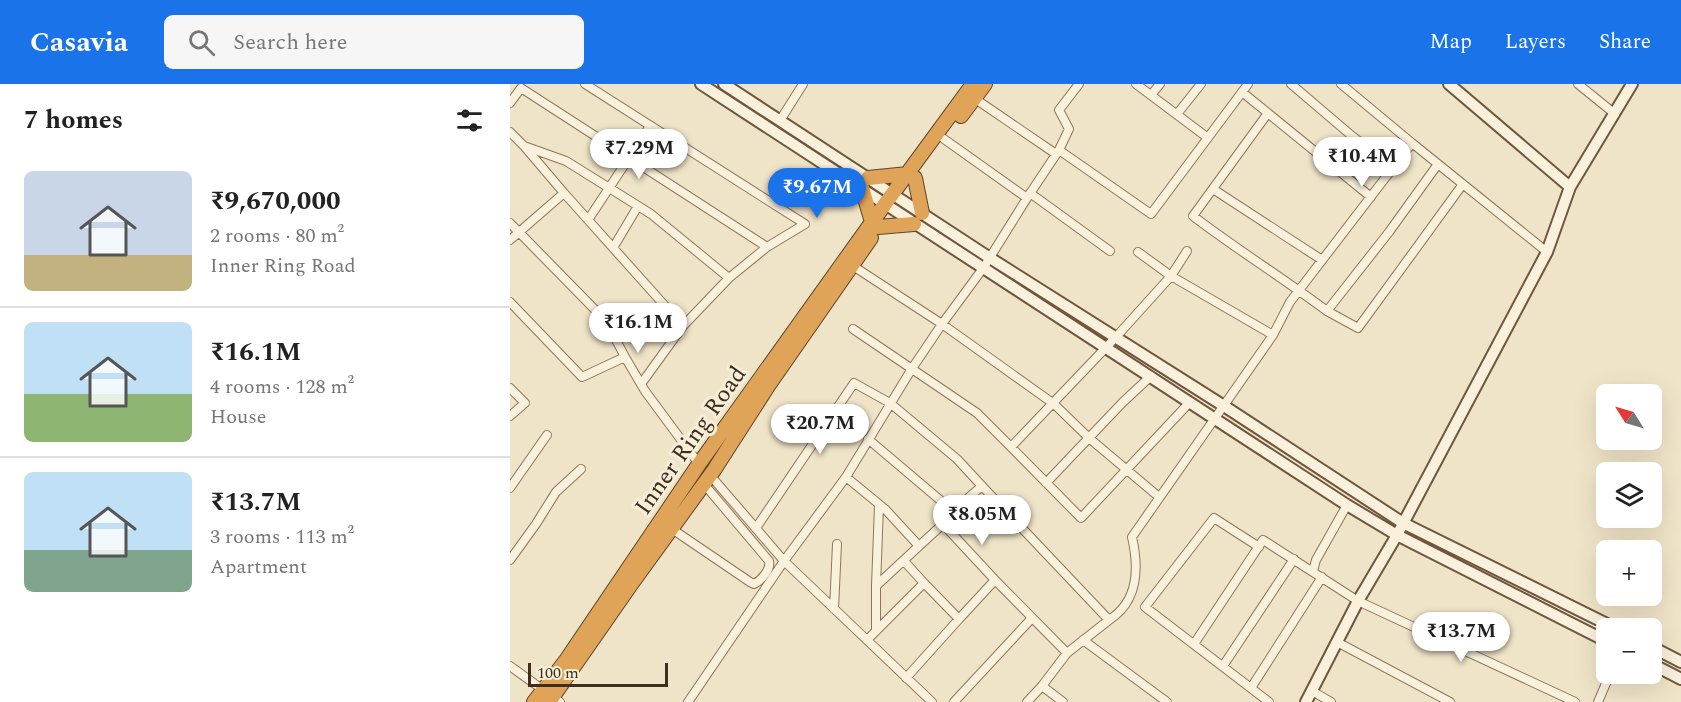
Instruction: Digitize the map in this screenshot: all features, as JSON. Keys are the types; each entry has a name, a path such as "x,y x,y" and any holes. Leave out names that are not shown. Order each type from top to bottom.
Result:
{"highway":[{"name":"Inner Ring Road","path":"912,176 974,91 985,84"},
{"name":"Inner Ring Road","path":"551,697 567,659 699,464 892,201 944,139 974,91"},
{"path":"912,176 918,219 875,224 865,183 912,176"},
{"name":"Inner Ring Road","path":"534,702 551,697 707,480 775,377 853,266 875,224"}],"street":[{"path":"585,84 805,224 767,247 729,278 683,326 641,384"},
{"path":"701,84 865,183 987,263 1116,337 1403,523 1596,619"},
{"path":"724,84 780,119 865,183"},
{"path":"780,119 803,84"},
{"path":"688,702 784,561 846,477 911,370 987,263 1028,195 1058,152 1068,129 1059,110 1079,84"},
{"path":"1136,84 1208,138"},
{"path":"1151,95 1160,84"},
{"path":"1177,114 1201,84"},
{"path":"974,91 1058,152 1151,214 1248,84"},
{"path":"1291,84 1352,136 1393,167"},
{"path":"1341,84 1547,252"},
{"path":"1449,84 1570,187"},
{"path":"1578,84 1615,114"},
{"path":"1306,702 1358,601 1397,535 1547,252 1570,187 1632,84"},
{"path":"510,102 518,86 767,247"},
{"path":"1242,92 1371,197"},
{"path":"1268,113 1193,216 1327,310 1358,328 1463,184"},
{"path":"588,220 650,126"},
{"path":"510,132 683,326"},
{"path":"944,139 1110,251"},
{"path":"1027,702 1067,653 1117,615 1129,600 1136,580 1137,556 1132,537 1272,335 1290,302 1412,142"},
{"path":"524,146 566,161 651,214 729,278"},
{"path":"1327,310 1389,232 1438,164"},
{"path":"1213,189 1322,260"},
{"path":"510,240 564,193"},
{"path":"613,248 638,206"},
{"path":"510,223 606,321 641,384 699,464"},
{"path":"1011,447 1054,404 1171,276 1187,251"},
{"path":"1138,252 1171,276 1272,335"},
{"path":"987,263 1106,348 1347,505 1397,535 1596,636"},
{"path":"853,266 942,324 1054,404 1089,438 1159,497"},
{"path":"510,302 582,377 625,357"},
{"path":"853,329 977,413 1081,518 1190,402"},
{"path":"1046,483 1151,376"},
{"path":"756,528 854,383 890,403 957,459 992,499 1109,620"},
{"path":"510,388 525,404 510,416"},
{"path":"510,488 547,435"},
{"path":"868,439 954,511"},
{"path":"510,560 556,492 581,469"},
{"path":"846,477 885,509 920,546"},
{"path":"707,480 756,528 784,561 932,702"},
{"path":"672,529 754,584 769,568 769,561 707,480"},
{"path":"876,586 982,486"},
{"path":"1311,570 1313,571 1316,560 1347,505"},
{"path":"876,631 879,506"},
{"path":"1259,547 1214,518 1145,607 1269,702"},
{"path":"943,524 1067,653"},
{"path":"1194,644 1263,540 1358,601 1575,702"},
{"path":"834,609 837,544"},
{"path":"1223,666 1294,559"},
{"path":"904,561 959,620"},
{"path":"1251,688 1322,577"},
{"path":"906,678 995,580"},
{"path":"867,640 924,583"},
{"path":"954,702 1032,618"},
{"path":"1083,640 1167,702"},
{"path":"1337,642 1450,702"},
{"path":"1662,652 1681,662"},
{"path":"510,666 551,697"},
{"path":"1662,669 1681,679"},
{"path":"1598,702 1606,684"},
{"path":"1042,686 1063,702"},
{"path":"1312,691 1331,702"}]}
